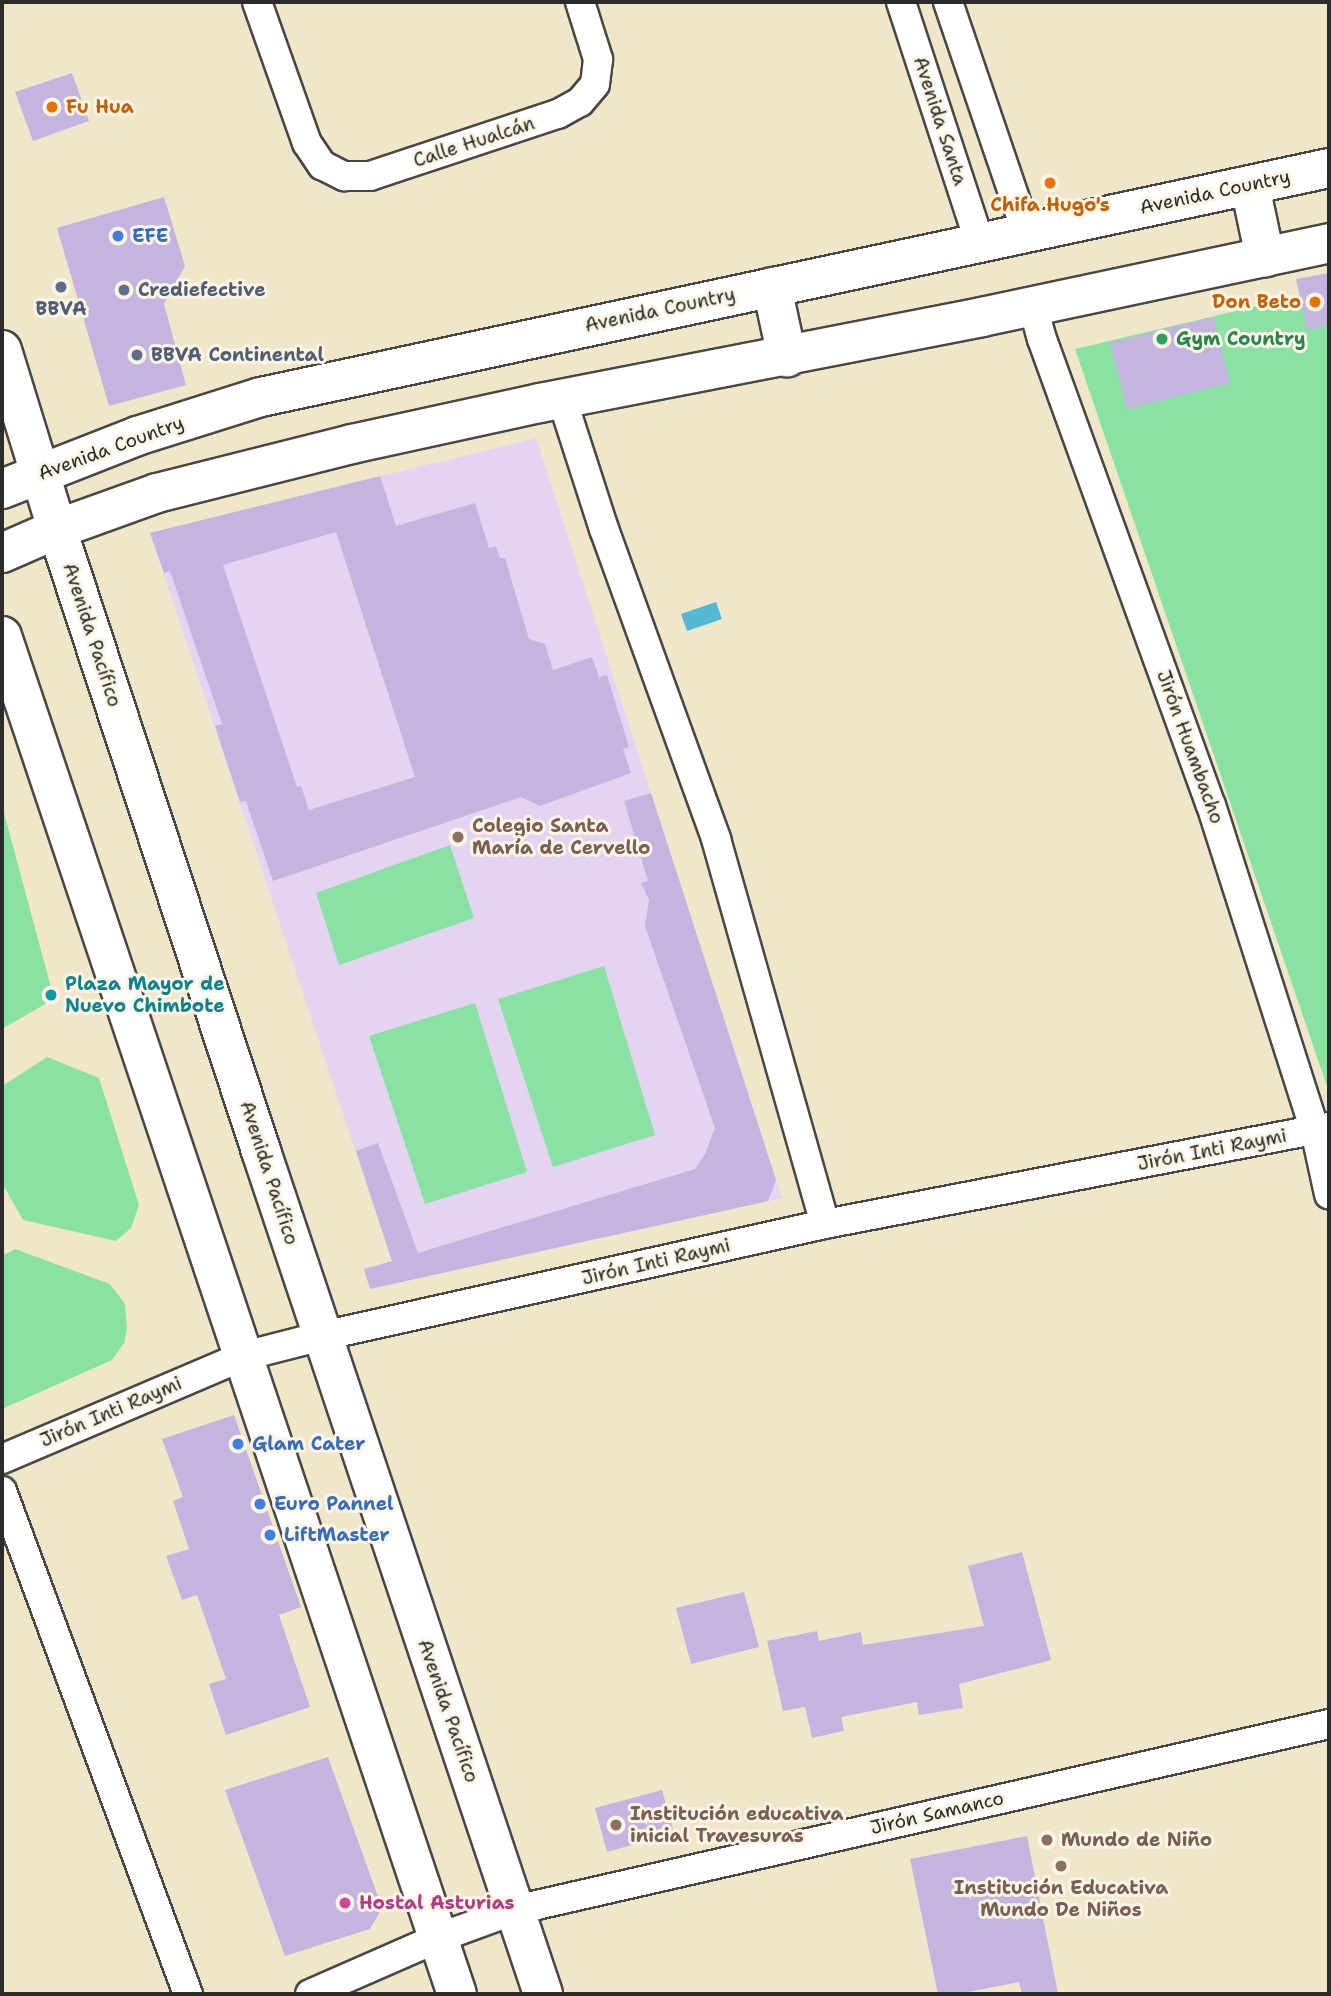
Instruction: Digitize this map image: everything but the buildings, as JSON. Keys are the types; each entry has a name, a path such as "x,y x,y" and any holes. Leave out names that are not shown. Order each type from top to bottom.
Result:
{"main road":[{"name":"Avenida Country","path":"2,489 137,436 261,397 1329,168"},
{"path":"1250,186 1265,257"},
{"path":"2,553 57,529 157,494 292,459 562,399 787,357 1329,243"},
{"path":"772,287 787,357"},
{"name":"Avenida Pacífico","path":"2,350 57,529 322,1336 543,1994"},
{"path":"2,636 457,1994"}],"street":[{"name":"Calle Hualcán","path":"257,2 307,143 322,165 344,176 370,176 558,114 580,102 595,84 598,60 580,2"},
{"name":"Avenida Santa","path":"901,2 979,241"},
{"path":"948,2 1026,232"},
{"name":"Jirón Huambacho","path":"1033,306 1042,339 1211,805 1322,1128 1329,1194"},
{"path":"562,399 604,529 716,839 825,1224"},
{"name":"Jirón Inti Raymi","path":"2,1459 244,1356 322,1336 825,1224 1322,1128"},
{"path":"2,1491 188,1994"},
{"name":"Jirón Samanco","path":"310,1994 438,1938 515,1910 1329,1724"}],"shaded area":[{"name":"Colegio Santa María de Cervello","path":"536,438 782,1198 399,1282 150,533"}],"green space":[{"path":"1329,289 1329,1092 1075,349"},
{"path":"2,805 54,999 2,1029"},
{"path":"450,845 474,918 339,965 316,893"},
{"path":"604,966 655,1135 553,1167 498,999"},
{"path":"475,1003 527,1172 425,1204 369,1036"},
{"path":"47,1057 99,1078 139,1205 131,1228 116,1241 23,1220 2,1183 2,1086"},
{"path":"15,1249 110,1284 125,1304 127,1329 124,1343 112,1360 2,1409 2,1256"}],"water":[{"path":"716,602 722,619 687,631 681,614"}],"place":[{"name":"Fu Hua","path":"52,107"},
{"name":"Chifa Hugo's","path":"1050,183"},
{"name":"EFE","path":"118,236"},
{"name":"BBVA","path":"61,287"},
{"name":"Crediefective","path":"124,290"},
{"name":"Don Beto","path":"1315,302"},
{"name":"Gym Country","path":"1162,339"},
{"name":"BBVA Continental","path":"137,355"},
{"name":"Colegio Santa María de Cervello","path":"458,837"},
{"name":"Plaza Mayor de Nuevo Chimbote","path":"51,995"},
{"name":"Glam Cater","path":"238,1444"},
{"name":"Euro Pannel","path":"260,1504"},
{"name":"LiftMaster","path":"270,1535"},
{"name":"Institución educativa inicial Travesuras","path":"616,1825"},
{"name":"Mundo de Niño","path":"1047,1840"},
{"name":"Institución Educativa Mundo De Niños","path":"1061,1866"},
{"name":"Hostal Asturias","path":"345,1903"}]}
